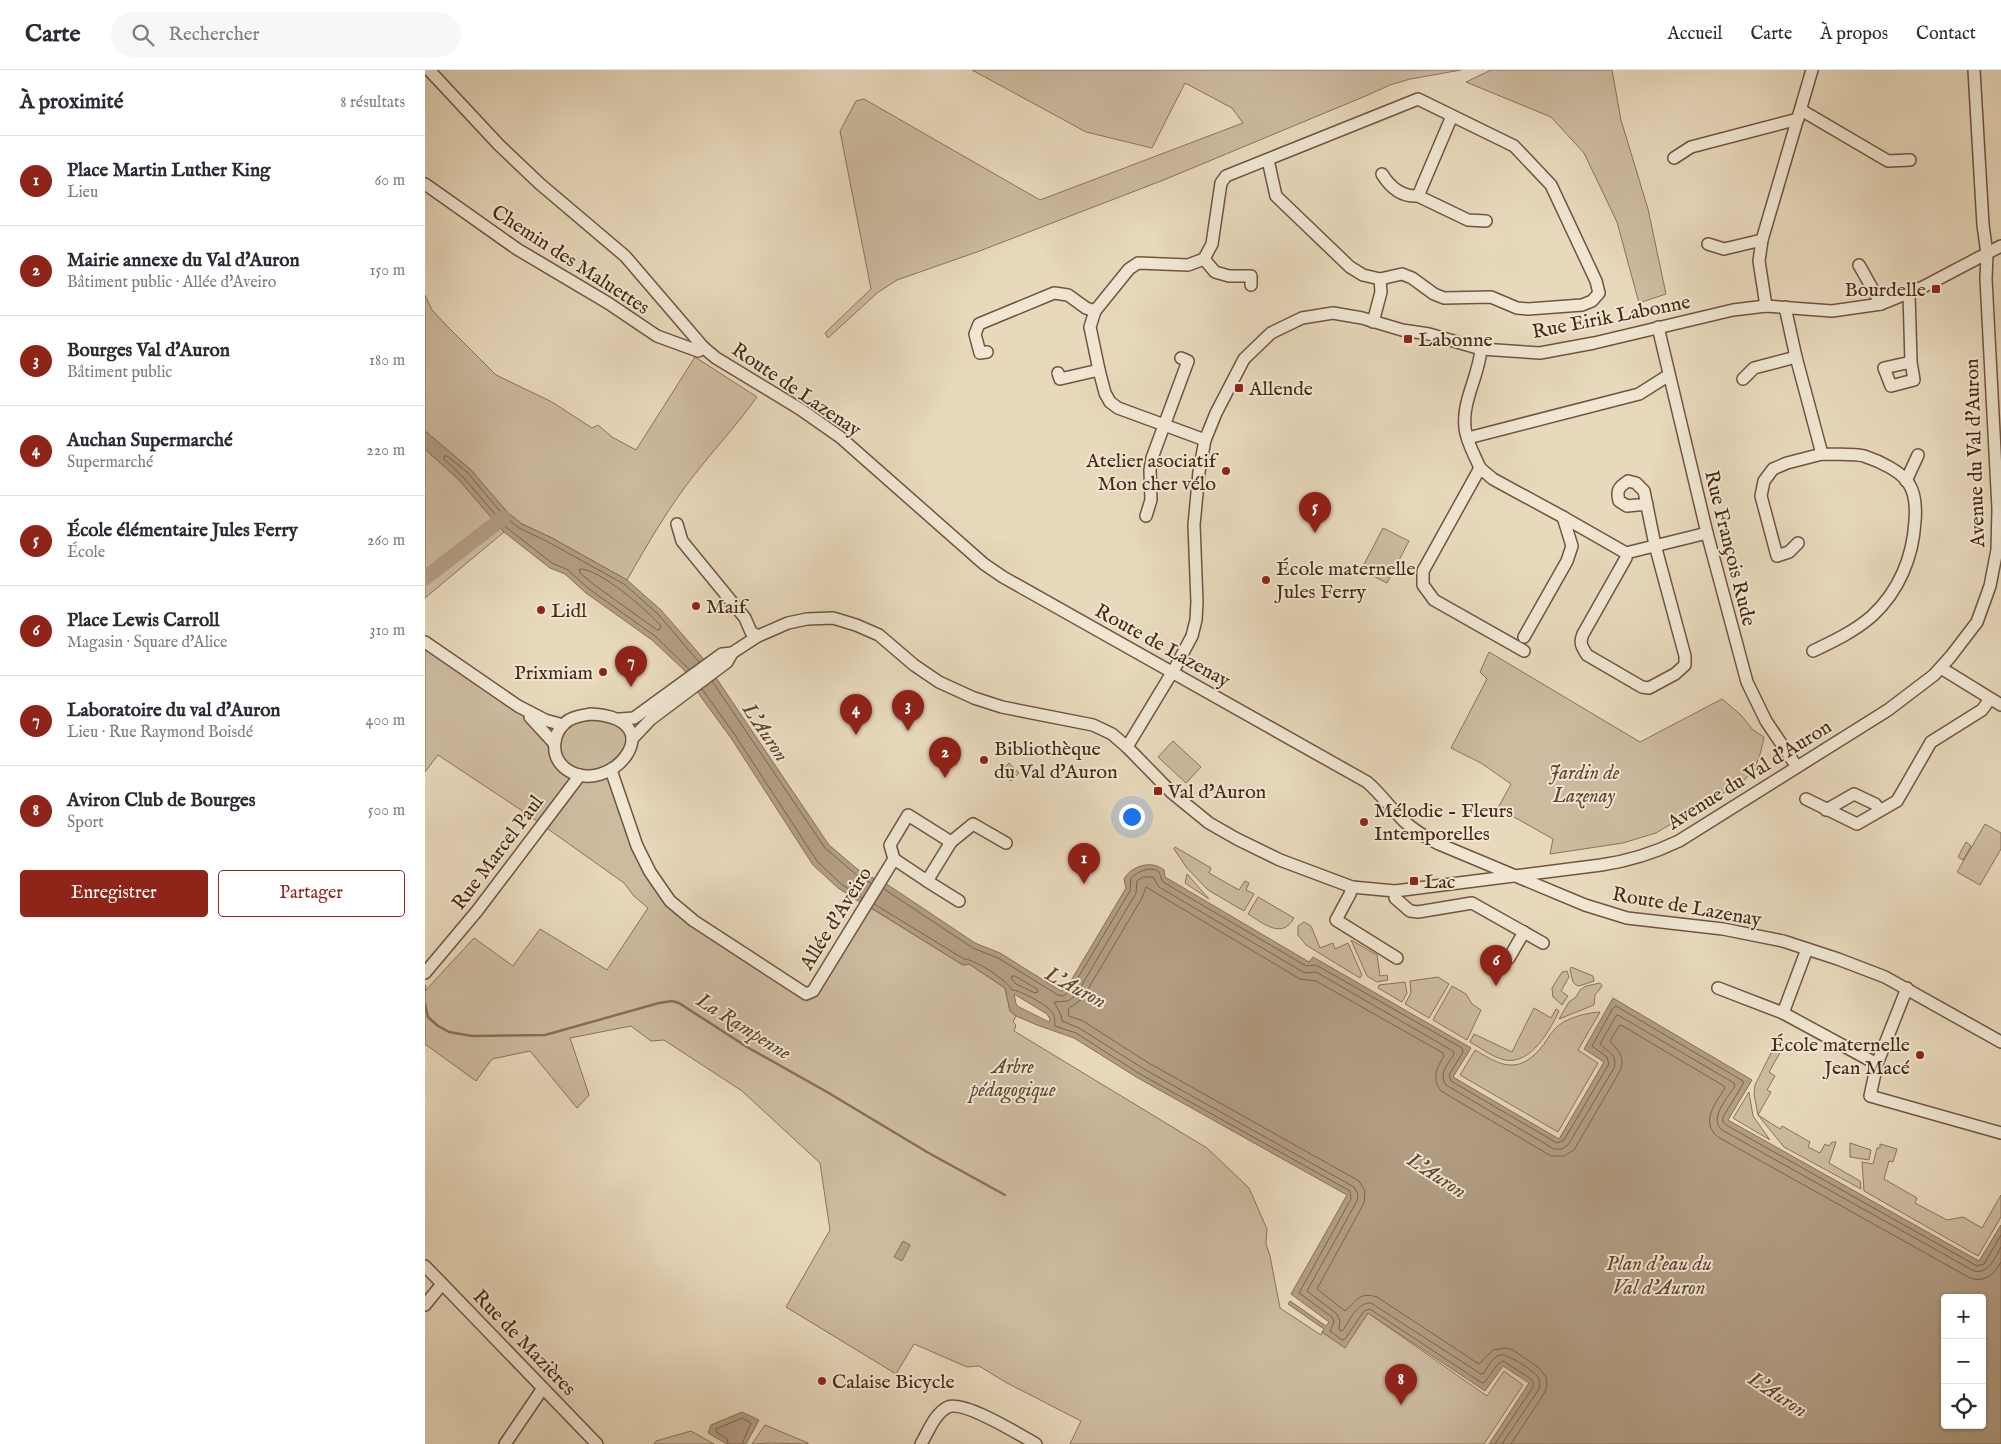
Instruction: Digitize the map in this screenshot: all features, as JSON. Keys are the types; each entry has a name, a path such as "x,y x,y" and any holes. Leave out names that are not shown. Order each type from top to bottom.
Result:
{"street":[{"name":"Route de Lazenay","path":"429,70 499,145 631,262 704,348 716,358 800,409 840,436 983,564 1003,577 1367,782 1384,797 1407,824 1426,837 1447,847 1585,905 1627,918 1723,929 1783,942 1885,976 2001,1042"},
{"path":"1766,306 1759,261 1762,240 1812,70"},
{"name":"Avenue du Val d'Auron","path":"690,683 758,636 788,623 807,619 833,618 857,625 879,635 913,665 939,682 1002,707 1093,725 1112,734 1171,792 1215,826 1281,860 1352,887 1395,891 1621,862 1655,853 1679,841 1888,710 1941,668 1977,622 1998,564 1998,509 1986,282 1987,254 1983,225 1974,70"},
{"path":"1205,440 1118,408 1110,402 1105,393 1090,328 1095,312 1129,269 1138,263 1188,265 1204,259 1212,244 1221,183 1226,176 1418,99 1514,146 1551,185 1596,281 1599,294 1592,301 1582,305 1528,310 1517,308 1491,297 1445,298 1434,294 1412,278 1402,274 1380,279 1363,275 1350,267 1275,196 1268,160"},
{"path":"1674,158 1691,148 1799,115 1889,162 1910,160"},
{"path":"1418,196 1452,116"},
{"path":"1382,174 1390,186 1409,197 1418,196 1468,220 1486,221"},
{"name":"Chemin des Maluettes","path":"425,184 517,248 657,336 698,351 704,348"},
{"path":"1708,244 1724,248 1762,240"},
{"name":"Rue Eirik Labonne","path":"1127,747 1172,672 1191,636 1196,620 1194,525 1199,472 1205,440 1216,413 1244,359 1271,333 1302,318 1333,313 1402,330 1429,334 1481,349 1540,353 1594,343 1733,310 1766,306 1832,311 1881,304 1909,294 2001,246"},
{"path":"1204,259 1215,272 1229,276 1251,276 1251,285"},
{"path":"1859,265 1881,304"},
{"path":"1373,322 1381,292 1380,279"},
{"path":"987,352 979,353 975,334 979,324 1054,293 1068,295 1085,308 1095,312"},
{"path":"1909,294 1911,362"},
{"path":"1785,307 1796,357 1823,454"},
{"name":"Rue François Rude","path":"1658,327 1707,533 1747,682 1766,721 1797,767"},
{"path":"1481,349 1481,358 1466,401 1465,430 1480,468 1493,478 1626,553 1707,533"},
{"path":"1743,379 1754,368 1796,357"},
{"path":"1147,516 1151,500 1150,470 1152,458 1188,361 1181,358"},
{"path":"1058,373 1060,379 1099,370"},
{"path":"1468,438 1639,394 1669,375"},
{"path":"1798,543 1789,552 1777,556 1761,496 1763,481 1773,469 1780,466 1823,454 1863,456 1891,469 1906,481 1913,495 1916,508 1915,530 1906,565 1889,598 1872,616 1851,632 1813,651"},
{"path":"1906,481 1918,455"},
{"path":"1480,468 1423,571 1423,585 1435,600 1525,651"},
{"path":"1626,553 1626,558 1580,640 1581,647 1587,655 1642,687 1649,688 1680,670 1685,665 1685,656 1655,545 1647,504"},
{"path":"1524,637 1567,561 1573,546 1563,516"},
{"path":"677,524 682,541 745,618 751,632 758,636"},
{"path":"425,642 518,706 545,720 563,725"},
{"path":"1806,799 1857,824 1897,801 1931,742 1996,702 1941,668"},
{"path":"620,719 630,732 632,739 630,750 625,758 611,770 593,775 580,775 566,768 557,757 554,743 555,737 563,725 575,717 591,714 620,719 634,718 690,683"},
{"path":"632,739 642,727 690,683"},
{"path":"518,706 539,725 554,743"},
{"name":"Rue Marcel Paul","path":"561,799 567,786 566,768"},
{"name":"Allée d'Aveiro","path":"611,770 637,846 650,872 670,901 694,921 806,994 813,991 892,862 890,845 908,815 951,842"},
{"name":"Rue Marcel Paul","path":"426,971 477,911 580,775"},
{"path":"1826,810 1854,794 1875,804 1880,810"},
{"path":"927,881 951,842 973,824 1006,843"},
{"name":"Allée d'Aveiro","path":"892,862 959,901"},
{"path":"1352,887 1336,920 1397,958"},
{"path":"1395,891 1395,898 1410,911 1418,912 1472,903 1543,943"},
{"path":"1509,958 1524,932"},
{"path":"1783,1013 1807,949"},
{"path":"1718,988 1783,1013 1877,1064"},
{"path":"1907,988 1877,1064 1870,1096 2001,1133"},
{"name":"Rue de Mazières","path":"425,1266 597,1444"},
{"path":"425,1305 442,1284"},
{"path":"505,1444 543,1388"},
{"path":"921,1444 941,1412 949,1406 956,1405 979,1413 1036,1444"}],"green space":[{"path":"972,70 1461,70 1410,79 1390,85 1166,179 977,252 897,280 877,293 828,338 825,333 871,289 840,131 856,101 864,99 1040,200 1243,123 1232,108 1185,83 1152,148 1086,132"},
{"path":"1491,70 1612,70 1621,120 1648,209 1666,294 1639,303 1617,222 1584,153 1551,117 1466,82"},
{"path":"425,295 432,310 496,375 552,402 592,428 598,425 612,437 636,450 695,357 757,397 686,486 627,580 552,538 522,524 508,513 470,469 425,431"},
{"path":"425,449 459,480 504,532 425,598"},
{"path":"1383,528 1409,541 1387,583 1361,570"},
{"name":"Arbre pédagogique","path":"425,642 556,723 605,715 632,739 611,770 637,846 670,901 806,994 866,905 963,965 969,964 1005,988 1010,1011 1016,1016 1013,1022 1016,1025 1014,1031 1207,1148 1249,1188 1267,1229 1266,1244 1280,1308 1321,1335 1322,1332 1345,1347 1368,1313 1487,1396 1504,1371 1523,1385 1484,1444 1070,1444 1081,1421 1007,1383 979,1366 967,1367 914,1344 896,1374 786,1307 830,1230 820,1163 742,1091 664,1040 651,1041 631,1026 570,1038 589,1095 577,1108 530,1051 492,1059 476,1081 425,1044 425,991 474,938 513,966 540,929 607,970 648,908 634,896 624,883 524,812 438,755 425,772"},
{"name":"Jardin de Lazenay","path":"1489,652 1640,742 1722,699 1741,715 1753,730 1764,737 1757,762 1742,782 1656,833 1623,843 1550,854 1553,839 1498,808 1511,784 1481,763 1451,748 1487,679 1480,672"},
{"path":"1173,741 1201,767 1186,783 1158,757"},
{"path":"1009,763 1019,773 1011,781 1001,771"},
{"path":"1985,824 2001,833 2001,849 1980,885 1957,872"},
{"path":"1966,842 1971,846 1963,860 1958,857"},
{"path":"1175,847 1211,868 1209,873 1239,890 1245,881 1249,883 1246,890 1254,894 1244,911 1208,890 1187,868 1174,849"},
{"path":"1187,874 1209,899 1185,883"},
{"path":"1258,897 1294,918 1289,925 1284,928 1272,928 1248,914"},
{"path":"1304,922 1311,926 1320,948 1333,943 1335,949 1348,943 1362,975 1360,978 1306,945 1298,935 1298,926"},
{"path":"1351,940 1377,955 1380,976 1387,975 1388,980 1377,982 1367,976"},
{"path":"1571,967 1593,976 1594,981 1579,986 1576,985 1573,982"},
{"path":"1567,971 1569,977 1561,991 1568,996 1562,1005 1553,997 1552,988 1562,972"},
{"path":"1438,977 1449,984 1429,1018 1405,1004 1411,993 1410,981"},
{"path":"1405,982 1407,993 1402,1002 1378,988 1379,985"},
{"path":"1600,983 1602,986 1595,995 1594,1005 1559,1019 1569,1002 1576,997 1580,990 1586,986"},
{"path":"1452,986 1466,994 1472,1004 1481,1010 1467,1040 1433,1020"},
{"path":"1534,1008 1551,1018 1556,1009 1559,1011 1545,1036 1531,1052 1523,1057 1514,1060 1500,1059 1470,1042 1474,1034 1512,1052"},
{"path":"1600,1012 1578,1050 1598,1063 1558,1132 1460,1075 1475,1050 1500,1063 1516,1065 1532,1057 1563,1022 1581,1015"},
{"path":"1774,1047 1781,1051 1769,1072 1775,1076 1767,1090 1771,1092 1758,1115 1754,1094 1755,1085"},
{"path":"1749,1092 1753,1116 1770,1140 1733,1118"},
{"path":"1758,1115 1780,1129 1782,1126 1810,1142 1808,1147 1820,1153 1825,1144 1829,1146 1832,1142 1836,1142 1829,1163 1860,1181 1861,1189 1784,1147"},
{"path":"1850,1143 1871,1150 1869,1160 1850,1157"},
{"path":"1880,1144 1897,1149 1893,1162 1889,1161 1884,1179 1917,1198 1915,1203 1947,1220 1963,1217 1982,1228 2001,1195 2001,1217 1978,1256 1864,1191 1862,1162 1873,1164 1877,1148 1880,1148"},
{"path":"765,1425 808,1443 808,1444 752,1444"},
{"path":"691,1431 714,1444 654,1444 656,1441"}],"water":[{"name":"Plan d'eau du Val d'Auron","path":"425,431 470,469 508,513 522,524 552,538 627,580 661,610 702,657 829,845 862,873 885,883 975,943 1000,953 1061,991 1066,989 1126,888 1124,879 1137,867 1154,865 1164,870 1165,877 1309,962 1313,957 1471,1048 1453,1077 1559,1139 1604,1062 1584,1049 1613,998 1752,1080 1728,1120 1979,1261 2001,1225 2001,1444 1489,1444 1529,1383 1503,1366 1485,1391 1368,1313 1345,1348 1322,1332 1324,1329 1288,1304 1290,1301 1326,1326 1329,1322 1291,1294 1347,1195 1138,1078 1074,1038 1016,1016 1010,1011 1005,988 969,964 963,965 838,888 813,865 731,738 684,670 652,640 586,593 565,574 550,568 504,532 459,480 425,449","holes":["1014,994 1047,1014 1050,1019 1049,1022 1019,1007 1016,1004"]},
{"path":"903,1241 910,1245 902,1261 894,1257"},
{"path":"742,1412 759,1420 746,1444 727,1444 708,1433 711,1425"}],"waterway":[{"path":"425,578 503,518"},
{"name":"La Rampenne","path":"425,1004 428,1017 438,1026 449,1032 472,1036 545,1035 659,1003 672,1001 679,1003 747,1047 927,1152 1005,1195"}],"place":[{"name":"Bourdelle","path":"1936,289"},
{"name":"Labonne","path":"1408,339"},
{"name":"Allende","path":"1239,388"},
{"name":"Atelier asociatif Mon cher vélo","path":"1226,471"},
{"name":"École élémentaire Jules Ferry","path":"1315,533"},
{"name":"École maternelle Jules Ferry","path":"1266,580"},
{"name":"Maif","path":"696,606"},
{"name":"Lidl","path":"541,610"},
{"name":"Prixmiam","path":"603,672"},
{"name":"Laboratoire du val d'Auron","path":"631,687"},
{"name":"Bourges Val d'Auron","path":"908,731"},
{"name":"Auchan Supermarché","path":"856,735"},
{"name":"Bibliothèque du Val d'Auron","path":"984,760"},
{"name":"Mairie annexe du Val d'Auron","path":"945,778"},
{"name":"Val d'Auron","path":"1158,791"},
{"name":"Mélodie - Fleurs Intemporelles","path":"1364,822"},
{"name":"Lac","path":"1414,881"},
{"name":"Place Martin Luther King","path":"1084,884"},
{"name":"Place Lewis Carroll","path":"1496,986"},
{"name":"École maternelle Jean Macé","path":"1920,1055"},
{"name":"Calaise Bicycle","path":"822,1381"},
{"name":"Aviron Club de Bourges","path":"1401,1405"}],"water label":[{"name":"L'Auron","path":"766,732"},
{"name":"L'Auron","path":"1076,987"},
{"name":"L'Auron","path":"1437,1175"},
{"name":"L'Auron","path":"1778,1394"}]}
